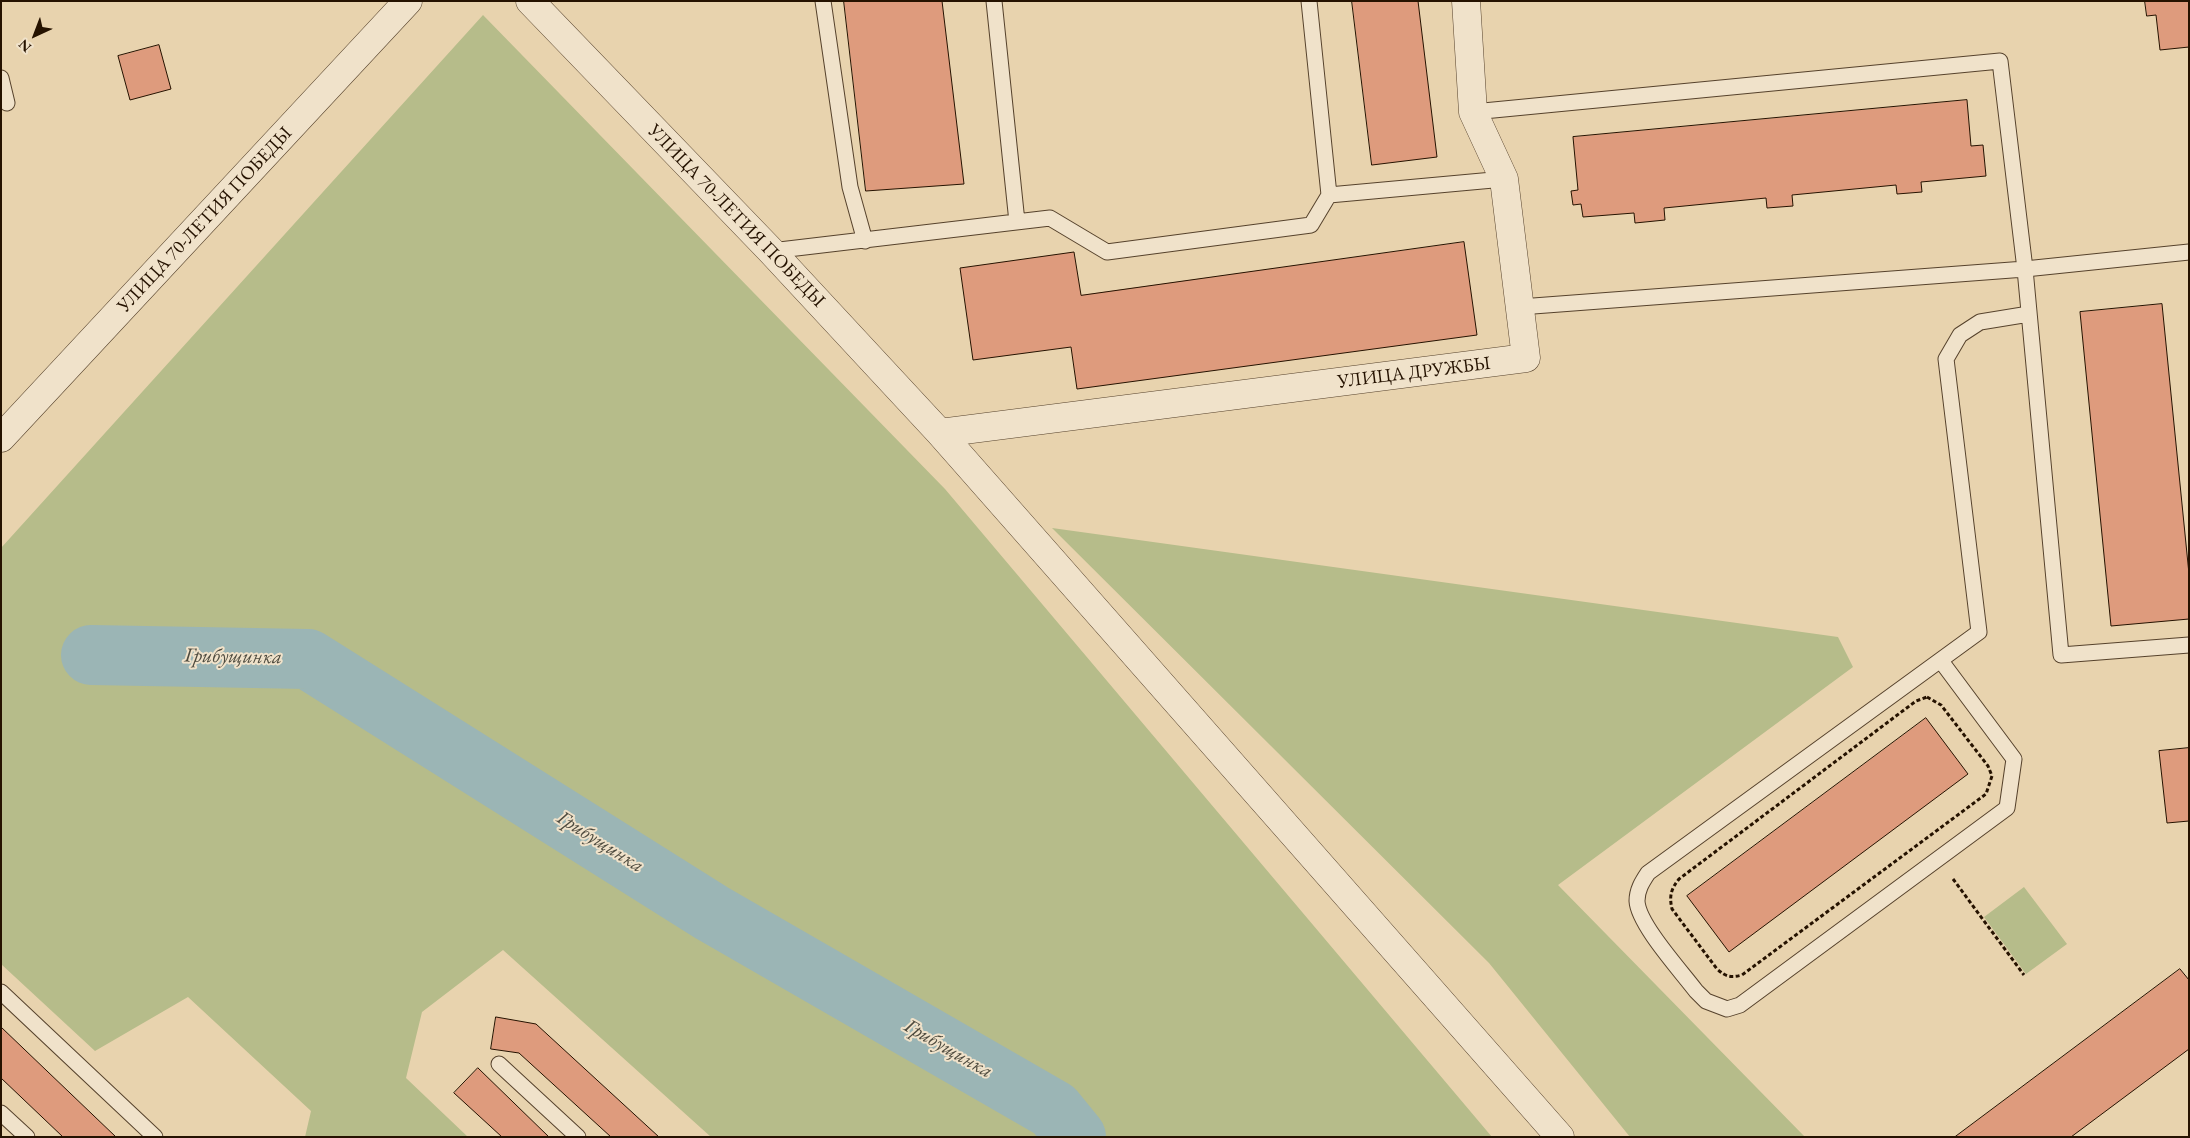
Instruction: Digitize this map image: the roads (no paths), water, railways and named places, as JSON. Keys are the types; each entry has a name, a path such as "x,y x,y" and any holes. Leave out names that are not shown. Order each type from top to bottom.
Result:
{"street":[{"name":"УЛИЦА 70-ЛЕТИЯ ПОБЕДЫ","path":"1,438 408,1"},
{"name":"УЛИЦА 70-ЛЕТИЯ ПОБЕДЫ","path":"530,1 771,251 940,434 1560,1137"},
{"name":"УЛИЦА ДРУЖБЫ","path":"940,434 1526,358 1504,179 1474,112 1466,1"}],"lane":[{"path":"823,1 850,187 864,241"},
{"path":"994,1 1017,222"},
{"path":"771,251 1050,218 1106,252 1311,225 1329,195 1309,1"},
{"path":"1474,112 2000,61 2029,314 2061,655 2189,645"},
{"path":"1,78 6,103"},
{"path":"1329,195 1504,179"},
{"path":"1520,307 2188,257"},
{"path":"1941,660 2014,760 2007,808 1740,1005 1727,1010 1706,1001 1696,991 1642,920 1637,902 1640,885 1648,873 1979,632 1946,359 1960,335 1980,322 2029,314"},
{"path":"1,992 154,1137"},
{"path":"499,1064 578,1137"},
{"path":"1,1113 27,1137"}],"waterway":[{"name":"Грибущинка","path":"91,655 308,659 712,913 1054,1110 1076,1137"}]}
